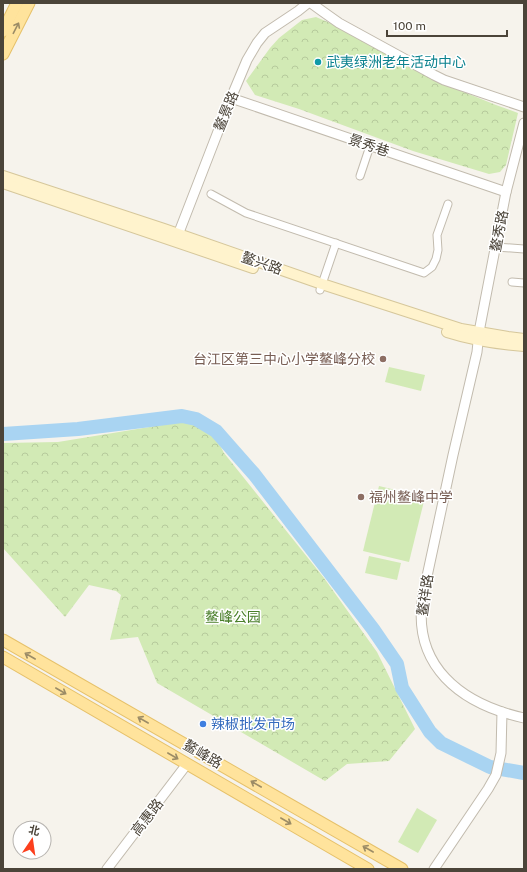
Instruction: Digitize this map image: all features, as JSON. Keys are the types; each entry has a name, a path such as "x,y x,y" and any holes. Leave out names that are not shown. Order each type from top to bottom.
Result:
{"main road":[{"path":"3,31 17,3"},
{"path":"3,54 29,3"},
{"name":"鳌兴路","path":"3,176 461,336 508,337 524,339"},
{"name":"鳌兴路","path":"3,183 177,238"},
{"name":"鳌兴路","path":"478,336 505,345 524,346"},
{"name":"鳌峰路","path":"3,640 402,869"},
{"name":"鳌峰路","path":"3,657 368,869"}],"street":[{"name":"鳌景路","path":"177,238 247,60 261,37 308,3"},
{"path":"311,3 339,23 444,80 524,107"},
{"name":"景秀巷","path":"231,98 506,192"},
{"name":"鳌秀路","path":"478,336 506,192 524,123"},
{"path":"360,176 370,146"},
{"path":"211,194 246,213 424,273 432,267 436,259 438,250 437,235 448,204"},
{"path":"321,287 336,243"},
{"path":"496,247 524,249"},
{"path":"512,282 524,283"},
{"name":"鳌祥路","path":"478,336 477,352 422,595 420,620 426,648 442,675 463,693 502,712 524,718"},
{"path":"434,869 496,775 502,746 502,712"},
{"name":"高惠路","path":"107,869 187,764"}],"green space":[{"path":"316,17 342,28 449,86 518,113 506,165 500,172 489,174 413,151 299,109 255,95 246,81 270,48 279,38 302,20"},
{"path":"389,367 425,375 421,391 385,382"},
{"name":"鳌峰公园","path":"180,422 195,425 212,435 224,453 324,578 377,652 415,729 389,761 347,764 325,781 157,683 138,637 110,640 121,595 116,591 89,585 65,617 3,548 3,443 58,442"},
{"path":"379,486 425,497 409,562 363,551"},
{"path":"369,556 401,563 397,580 365,573"},
{"path":"417,808 437,820 418,853 398,842"}],"waterway":[{"path":"3,434 78,429 182,416 196,419 216,431 254,474 373,629 397,664 402,688 430,732 441,743 490,767 524,773"}],"place":[{"name":"武夷绿洲老年活动中心","path":"318,62"},
{"name":"台江区第三中心小学鳌峰分校","path":"383,359"},
{"name":"福州鳌峰中学","path":"361,497"},
{"name":"辣椒批发市场","path":"203,724"}]}
